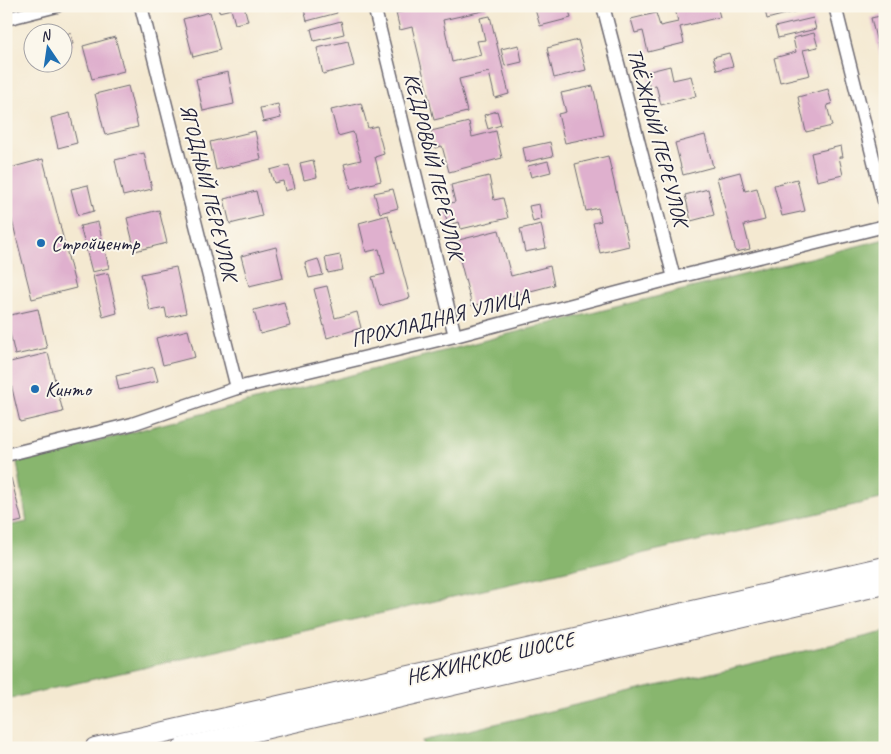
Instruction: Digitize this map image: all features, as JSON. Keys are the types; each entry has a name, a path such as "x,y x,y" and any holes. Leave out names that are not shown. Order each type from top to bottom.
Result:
{"main road":[{"name":"НЕЖИНСКОЕ ШОССЕ","path":"95,748 885,567"},
{"name":"НЕЖИНСКОЕ ШОССЕ","path":"183,748 885,584"}],"street":[{"path":"6,19 57,6"},
{"name":"ЯГОДНЫЙ ПЕРЕУЛОК","path":"142,6 237,388"},
{"name":"КЕДРОВЫЙ ПЕРЕУЛОК","path":"374,6 455,336"},
{"name":"ТАЁЖНЫЙ ПЕРЕУЛОК","path":"603,6 674,278"},
{"path":"835,6 885,205"},
{"name":"ПРОХЛАДНАЯ УЛИЦА","path":"6,455 132,424 237,388 455,336 674,278 885,226"}],"green space":[{"path":"885,239 885,498 7,699 6,526 27,522 17,462 509,334"},
{"path":"885,632 885,748 424,748 423,741"}],"building":[{"path":"218,6 244,6 248,21 235,24 231,9 219,12"},
{"path":"303,6 335,6 337,13 307,21"},
{"path":"405,6 486,6 487,10 443,20 452,62 481,55 477,41 485,40 480,18 490,16 509,94 495,98 489,72 459,79 467,112 434,120 412,27 400,30 396,13 406,11"},
{"path":"534,6 568,6 571,18 540,26"},
{"path":"683,6 717,6 720,17 680,27 684,43 648,52 643,31 635,33 631,19 656,13 660,26 678,22 675,8"},
{"path":"764,6 800,6 801,10 767,19"},
{"path":"210,12 220,50 193,57 183,19"},
{"path":"885,15 885,63 882,64 871,18"},
{"path":"813,18 816,29 778,38 775,27"},
{"path":"341,21 344,34 314,41 311,29"},
{"path":"814,33 818,47 803,50 810,75 780,82 774,58 796,52 793,38"},
{"path":"115,37 124,71 92,79 83,46"},
{"path":"578,40 586,70 554,78 547,48"},
{"path":"348,41 354,66 323,74 317,48"},
{"path":"519,45 522,62 505,66 501,49"},
{"path":"729,53 733,66 717,70 713,57"},
{"path":"670,66 673,80 691,76 696,96 661,105 656,85 649,86 646,72"},
{"path":"228,72 234,104 203,111 196,79"},
{"path":"128,86 138,127 105,135 95,94"},
{"path":"593,86 604,135 565,143 558,114 566,112 561,93"},
{"path":"828,89 832,104 827,105 832,126 806,132 798,97"},
{"path":"361,103 368,128 377,126 384,154 375,157 381,181 351,189 344,164 361,160 353,132 338,136 331,110"},
{"path":"278,104 281,118 263,122 260,108"},
{"path":"497,111 501,125 488,129 484,115"},
{"path":"70,113 77,143 58,148 51,118"},
{"path":"469,122 472,137 496,131 502,158 449,172 442,146 435,148 431,131"},
{"path":"255,131 261,159 216,170 210,142"},
{"path":"705,135 713,167 683,175 675,143"},
{"path":"550,142 553,156 526,162 523,148"},
{"path":"841,146 843,157 839,157 843,175 817,181 811,153"},
{"path":"144,153 152,189 123,196 115,160"},
{"path":"608,156 629,246 600,253 593,223 601,221 598,208 586,211 575,164"},
{"name":"Стройцентр","path":"43,159 76,288 32,299 6,197 6,169"},
{"path":"313,160 317,177 304,180 300,163"},
{"path":"548,161 551,172 531,177 528,166"},
{"path":"289,165 295,188 285,191 283,181 274,183 270,170"},
{"path":"740,172 745,191 757,188 765,220 744,225 750,249 736,252 717,178"},
{"path":"489,176 494,200 503,198 508,218 461,229 459,222 448,225 443,205 455,202 451,185"},
{"path":"797,179 805,211 782,216 774,185"},
{"path":"88,185 94,211 78,215 71,189"},
{"path":"393,189 398,208 380,213 374,193"},
{"path":"708,189 714,215 691,221 685,195"},
{"path":"256,191 262,216 230,224 224,199"},
{"path":"539,204 542,219 533,222 529,206"},
{"path":"159,210 167,243 135,251 127,218"},
{"path":"388,215 410,298 380,306 372,277 385,274 379,249 366,252 359,223"},
{"path":"98,222 109,268 92,272 80,226"},
{"path":"541,224 546,248 525,252 520,229"},
{"path":"499,230 511,276 550,266 554,285 472,306 455,241"},
{"path":"276,247 283,278 249,286 241,256"},
{"path":"340,255 343,270 328,273 325,258"},
{"path":"318,259 323,275 309,278 305,263"},
{"path":"176,267 186,313 167,318 165,308 150,311 141,274"},
{"path":"108,273 117,313 103,317 93,276"},
{"path":"327,286 335,318 357,312 361,328 327,338 314,289"},
{"path":"284,302 290,326 260,334 254,310"},
{"path":"38,309 47,348 15,355 6,316"},
{"path":"188,330 195,357 163,365 156,338"},
{"name":"Кинто","path":"48,353 63,412 20,422 6,363"},
{"path":"154,367 158,381 119,390 116,376"},
{"path":"11,478 22,521 6,525 6,479"}],"place":[{"name":"Стройцентр","path":"41,243"},
{"name":"Кинто","path":"35,389"}]}
